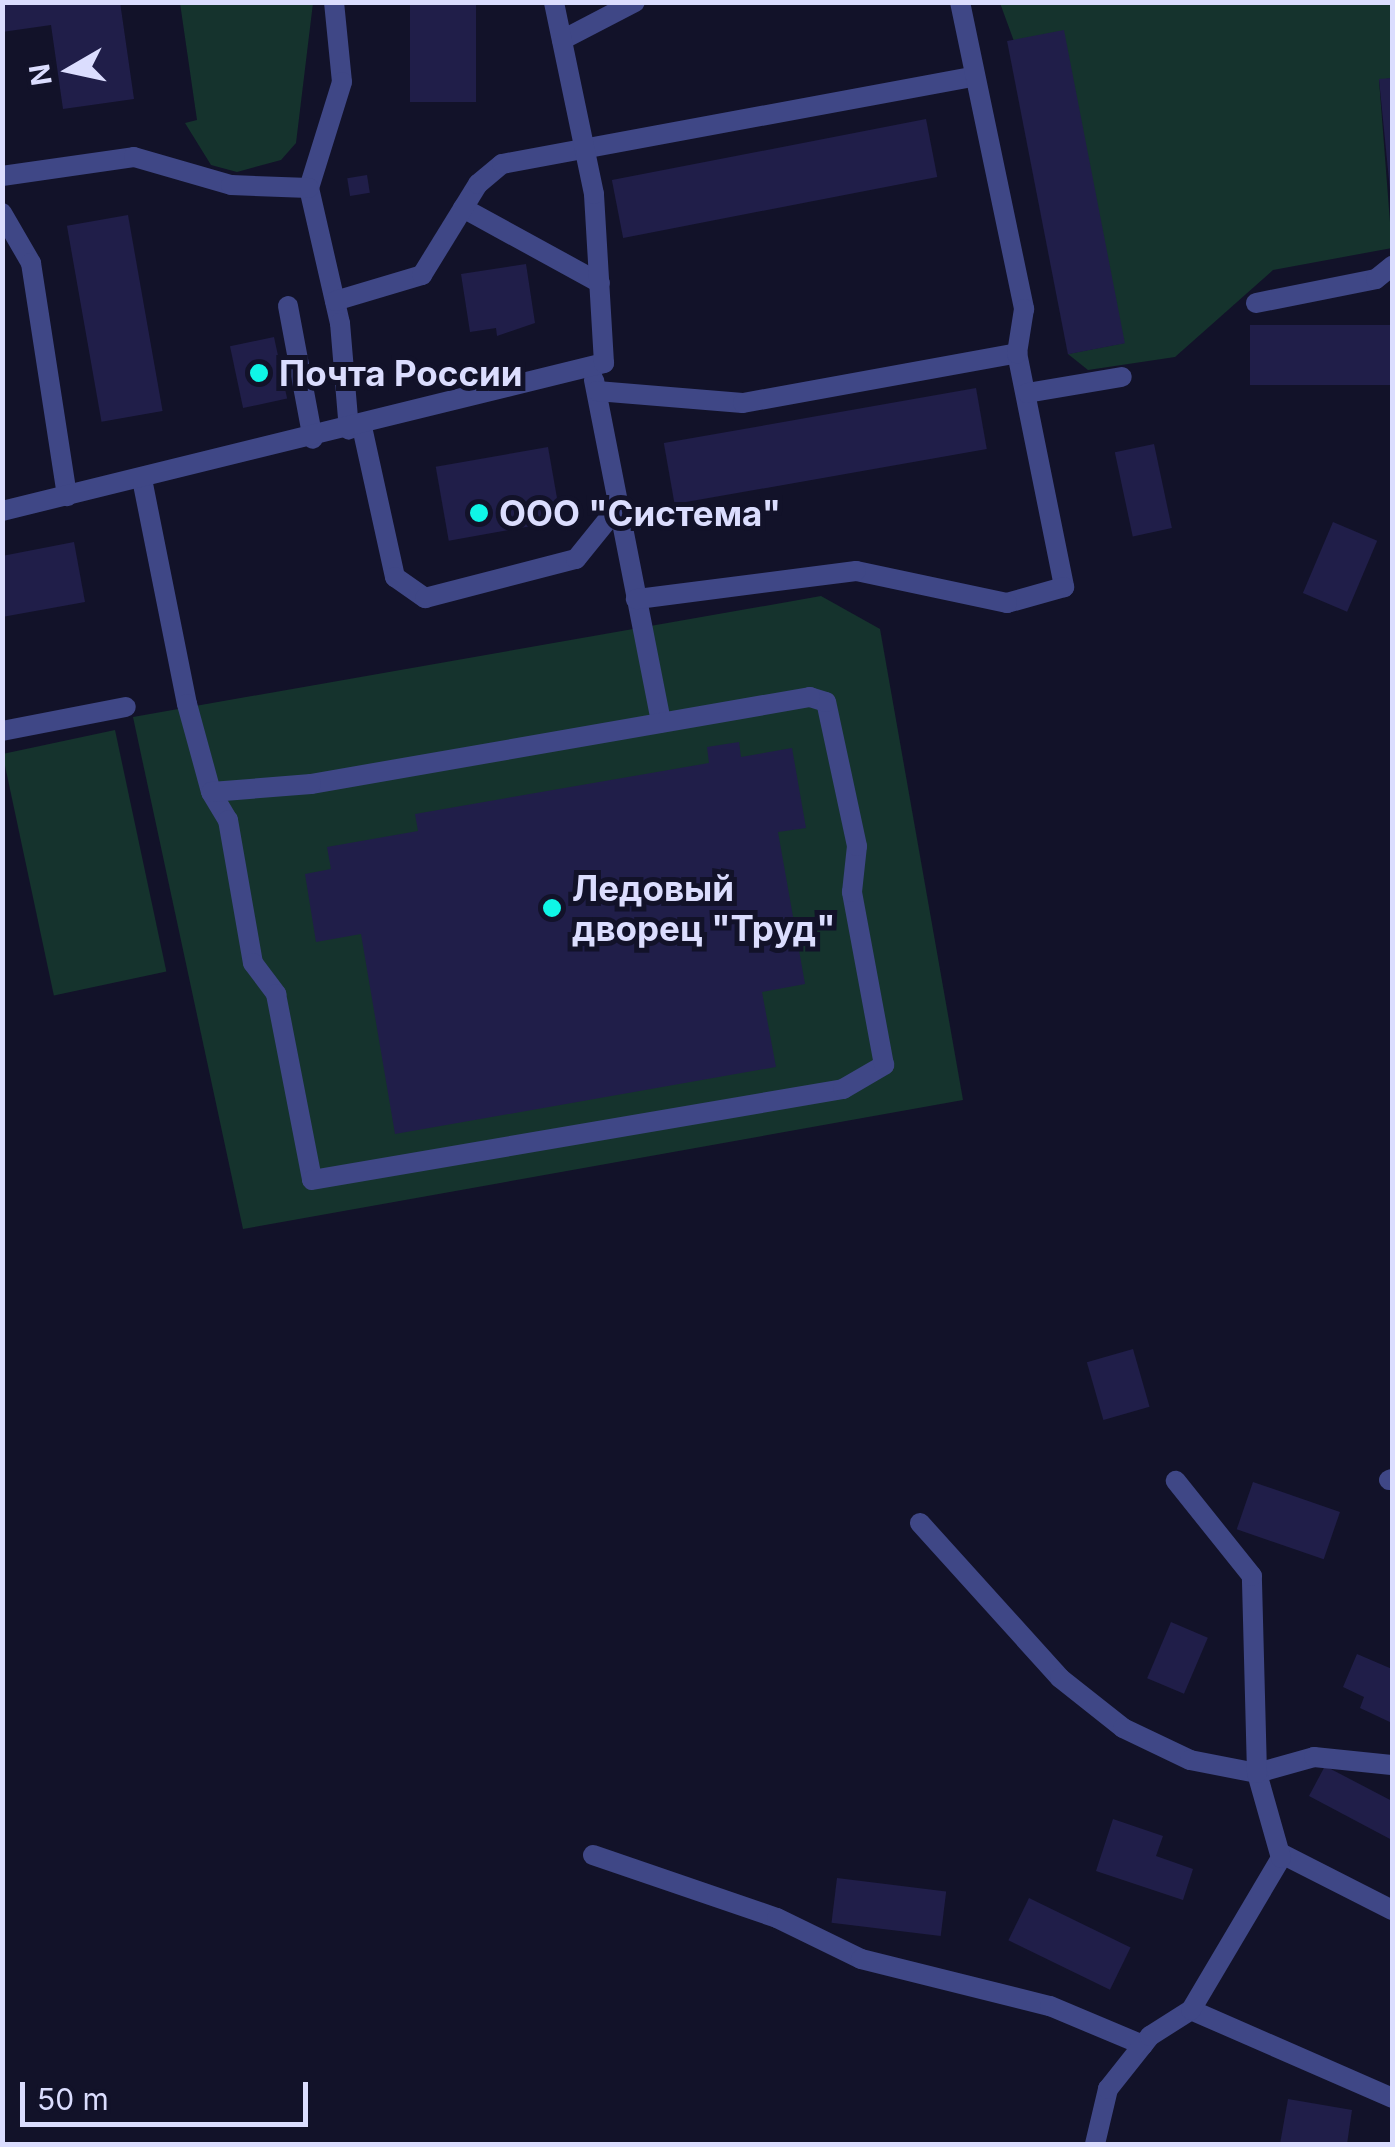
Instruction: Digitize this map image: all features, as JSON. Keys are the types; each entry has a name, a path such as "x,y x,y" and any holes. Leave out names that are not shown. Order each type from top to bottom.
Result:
{"street":[{"path":"334,2 342,82 309,188 336,301 355,428 395,577 425,598 576,559 618,506"},
{"path":"2,511 312,439 604,363 600,284 583,144 554,2"},
{"path":"562,40 635,2"},
{"path":"636,599 856,571 1006,603 1058,595 1027,393 1017,353 1024,309 960,2"},
{"path":"336,301 422,275 463,208 502,164 583,144 975,76"},
{"path":"2,176 134,157 231,185 309,188"},
{"path":"463,208 600,284"},
{"path":"2,213 31,263 66,496"},
{"path":"1256,303 1376,279 1392,266"},
{"path":"288,306 312,439"},
{"path":"596,391 743,403 1017,353"},
{"path":"592,368 661,723"},
{"path":"1027,393 1122,377"},
{"path":"142,479 211,792 228,820 253,962 276,994 312,1180 867,1080 884,1065 852,892 857,846 826,702 810,697 311,784 211,792"},
{"path":"2,731 126,707"},
{"path":"1095,2144 1108,2088 1143,2045 1191,2010 1280,1853 1257,1773 1252,1576 1176,1481"},
{"path":"920,1523 1060,1678 1122,1728 1190,1760 1257,1773 1314,1757 1392,1765"},
{"path":"1280,1853 1392,1910"},
{"path":"593,1855 777,1918 861,1958 1050,2006 1143,2045"},
{"path":"1191,2010 1392,2098"}],"green space":[{"path":"180,3 313,3 296,143 281,160 237,172 211,165 185,123 197,120"},
{"path":"1000,3 1392,3 1392,78 1379,80 1392,248 1273,270 1175,357 1088,370 1068,354 1124,343"},
{"name":"Ледовый дворец \"Труд\"","path":"821,596 880,629 963,1100 243,1229 133,717"},
{"path":"115,730 166,972 54,996 3,754"}],"building":[{"path":"2,2 120,2 134,99 63,109 51,25 2,32"},
{"path":"410,2 476,2 476,102 410,102"},
{"path":"1064,30 1125,343 1068,354 1007,41"},
{"path":"1392,78 1392,190 1390,190 1379,79"},
{"path":"926,119 937,177 623,238 612,180"},
{"path":"367,175 370,193 350,196 347,178"},
{"path":"128,215 163,411 101,422 67,226"},
{"path":"526,264 535,323 497,336 496,328 470,332 461,274"},
{"path":"1250,325 1392,325 1392,385 1250,385"},
{"name":"Почта России","path":"274,337 287,399 243,408 230,346"},
{"path":"976,388 987,449 675,504 664,443"},
{"path":"1154,444 1172,528 1133,536 1115,452"},
{"path":"548,447 561,521 449,541 436,467"},
{"path":"1333,522 1377,541 1347,612 1303,593"},
{"path":"74,542 85,602 2,617 2,556"},
{"path":"739,742 741,757 792,748 806,828 778,832 805,984 762,992 776,1067 395,1134 361,934 316,942 305,874 331,869 327,847 418,831 415,814 709,763 707,747"},
{"path":"1133,1349 1150,1407 1103,1420 1087,1362"},
{"path":"1253,1482 1340,1512 1324,1559 1237,1529"},
{"path":"1171,1622 1208,1638 1184,1694 1147,1678"},
{"path":"1357,1654 1392,1669 1392,1723 1360,1708 1364,1697 1343,1687"},
{"path":"1325,1766 1392,1801 1392,1840 1309,1796"},
{"path":"1113,1819 1163,1836 1156,1856 1193,1869 1183,1900 1096,1871"},
{"path":"837,1878 946,1891 941,1936 832,1923"},
{"path":"1029,1898 1131,1948 1110,1990 1008,1940"},
{"path":"1288,2099 1352,2110 1347,2144 1280,2144"}],"place":[{"name":"Почта России","path":"259,373"},
{"name":"ООО \"Система\"","path":"479,513"},
{"name":"Ледовый дворец \"Труд\"","path":"552,908"}]}
